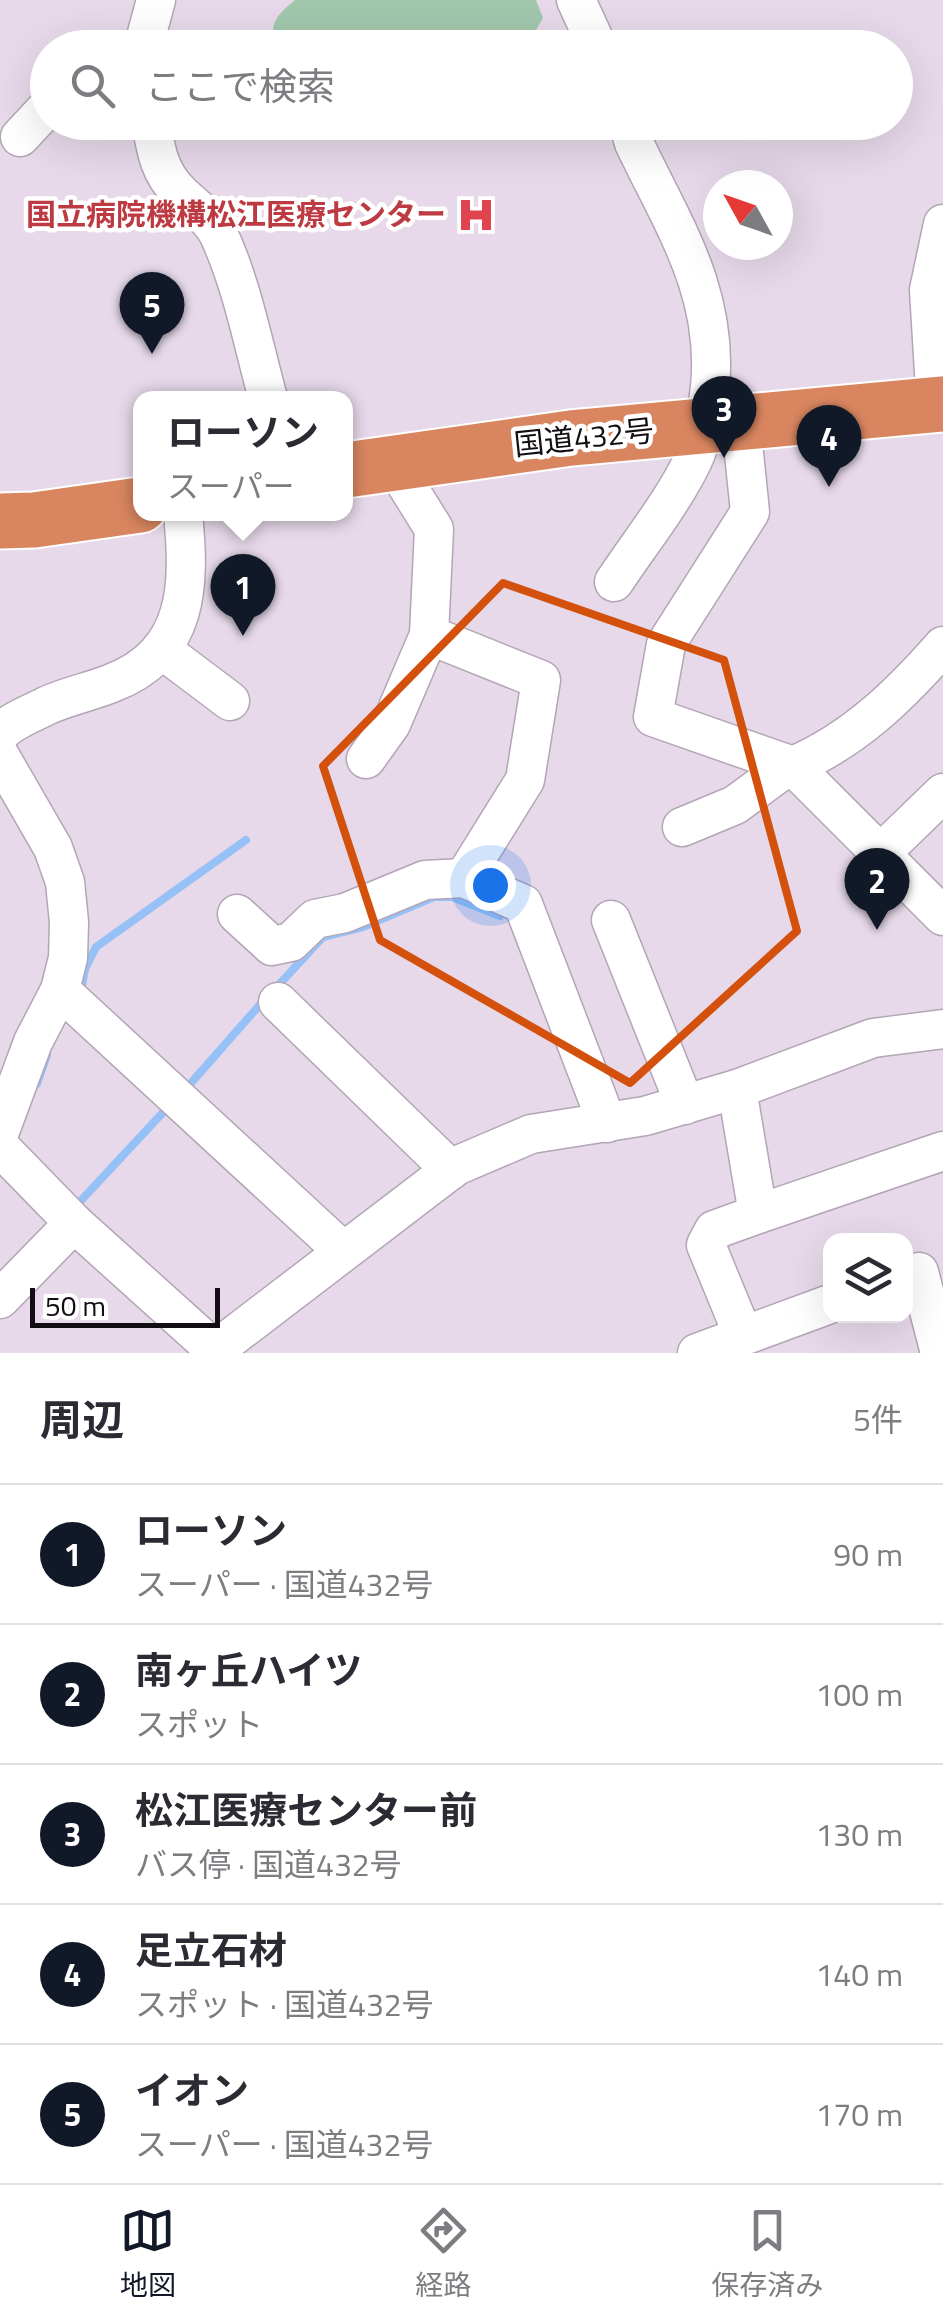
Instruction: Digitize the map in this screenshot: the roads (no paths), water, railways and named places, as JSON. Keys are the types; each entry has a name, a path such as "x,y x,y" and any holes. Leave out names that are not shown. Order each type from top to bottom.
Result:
{"highway":[{"name":"国道432号","path":"371,466 571,438 939,404"},
{"path":"0,521 133,506"}],"street":[{"path":"147,30 156,0"},
{"path":"576,0 590,30"},
{"path":"20,137 30,126"},
{"path":"154,140 158,164 166,177 218,233 266,391"},
{"path":"633,140 694,264 708,307 724,425 750,512 666,644 653,717 793,766 943,916"},
{"path":"939,404 928,290 943,224"},
{"path":"614,582 692,462 724,425"},
{"path":"366,759 391,724 429,635 434,529 406,484 371,466"},
{"path":"0,734 62,698 115,682 161,649 186,598 188,560 184,521"},
{"path":"429,635 541,680 526,780 464,878"},
{"path":"682,827 735,806 784,768 832,746 883,708 943,646"},
{"path":"161,649 230,701"},
{"path":"0,1098 33,1042 70,999 65,882 46,834 4,773"},
{"path":"881,853 943,793"},
{"path":"237,914 272,946 292,942 315,919 345,913 425,880 464,878 523,904 607,1123"},
{"path":"611,920 644,969 685,1104"},
{"path":"70,999 343,1252"},
{"path":"278,1002 451,1170"},
{"path":"33,1042 2,1148 187,1343 215,1350 451,1170 531,1134 607,1123 685,1104 737,1089 873,1038 943,1029"},
{"path":"737,1089 758,1214"},
{"path":"744,1335 706,1245 714,1230 943,1151"},
{"path":"0,1299 74,1223"},
{"path":"923,1271 940,1353"},
{"path":"697,1353 823,1307"}],"waterway":[{"path":"81,991 85,969 96,947 246,840"},
{"path":"274,990 323,937 363,927 434,897 452,897 500,916"},
{"path":"184,1091 264,1000"},
{"path":"37,1084 47,1055"},
{"path":"75,1207 169,1106"}],"place":[{"name":"国立病院機構松江医療センター","path":"476,215"},
{"name":"イオン","path":"152,354"},
{"name":"松江医療センター前","path":"724,458"},
{"name":"足立石材","path":"829,487"},
{"name":"ローソン","path":"243,636"},
{"name":"南ヶ丘ハイツ","path":"877,930"}]}
